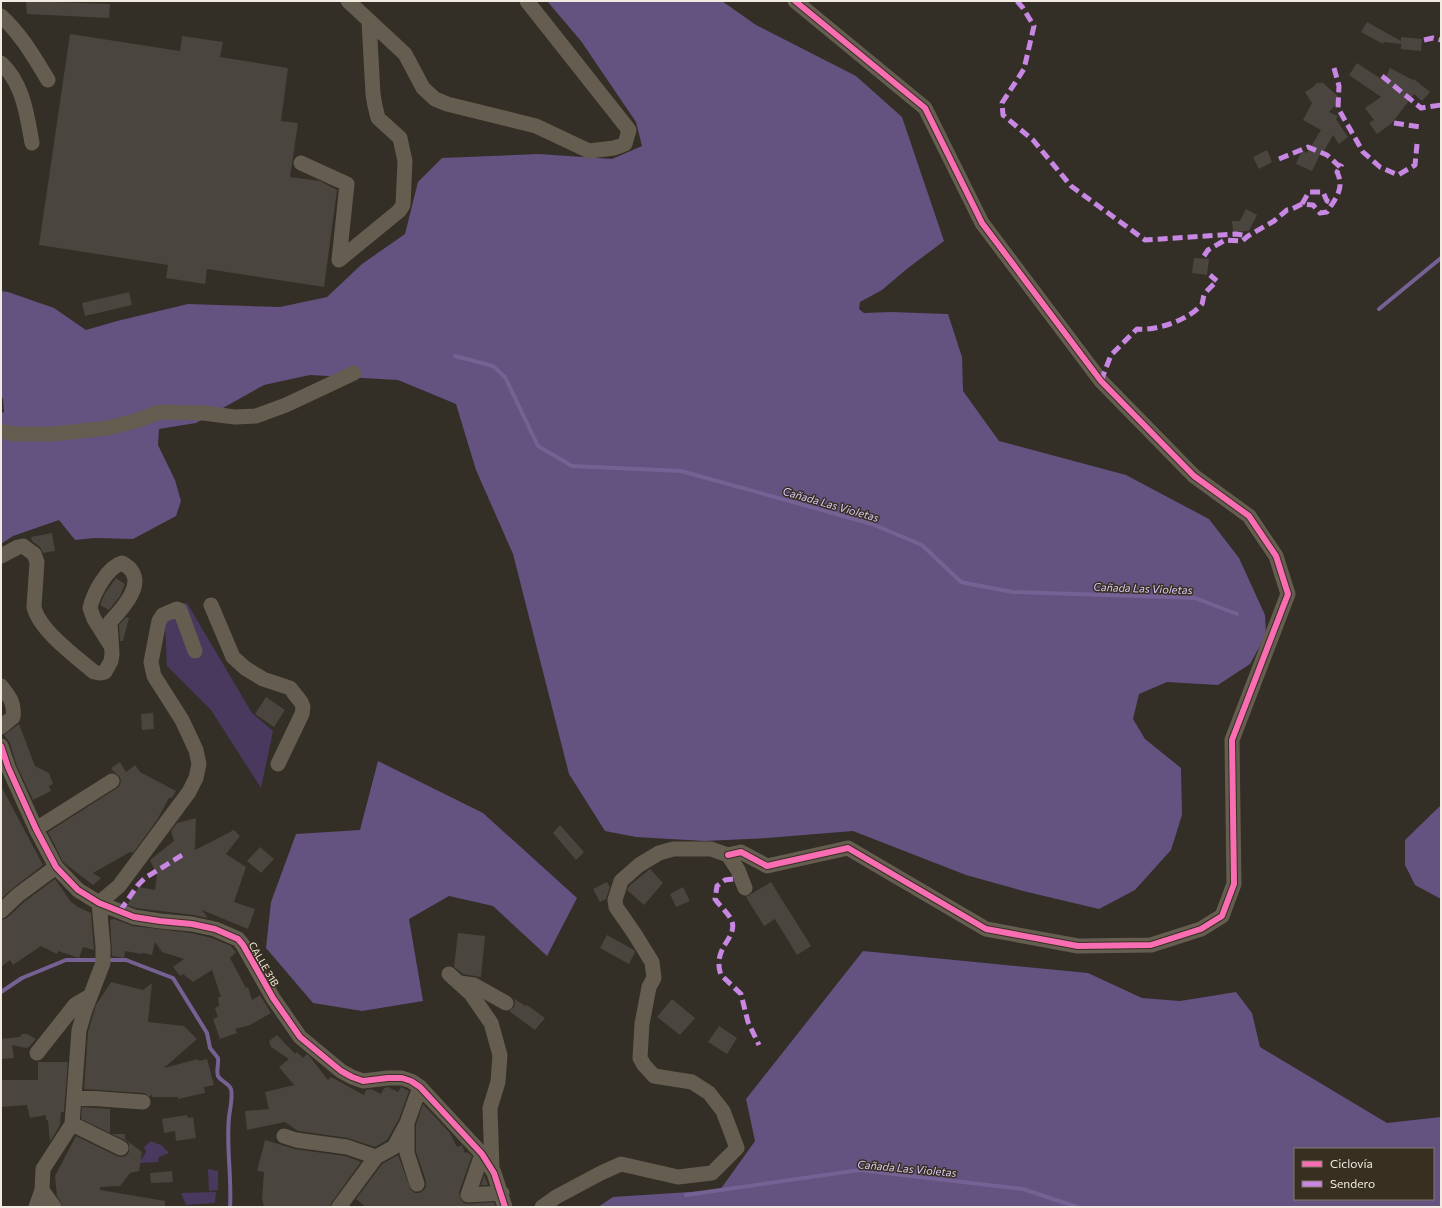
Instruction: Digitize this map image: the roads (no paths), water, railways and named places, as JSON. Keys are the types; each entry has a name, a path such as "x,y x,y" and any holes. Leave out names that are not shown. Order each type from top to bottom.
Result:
{"street":[{"path":"348,1 405,54 423,88 435,100 536,126 589,151 614,148 625,144 629,130 527,1"},
{"path":"542,1207 556,1197 600,1173 621,1164 678,1177 699,1175 712,1173 737,1148 723,1111 709,1093 692,1082 671,1080 654,1076 640,1058 642,1024 649,988 654,978 652,962 634,932 616,907 615,900 622,881 639,865 659,854 673,849 711,849 728,855 741,852 767,866 848,848 986,929 1078,946 1151,945 1201,929 1222,916 1234,884 1232,740 1288,594 1276,556 1249,516 1194,476 1101,382 982,223 925,108 796,1"},
{"path":"1,16 11,25 26,44 48,80"},
{"path":"300,163 347,184 339,260 399,211 403,205 405,162 400,138 378,118 375,106 373,94 370,21"},
{"path":"1,63 12,75 21,93 32,143"},
{"path":"1,431 14,434 53,434 108,428 139,420 159,412 203,413 235,417 256,416 286,405 354,373"},
{"path":"1,556 23,546 34,554 36,562 34,607 36,613 45,627 60,644 94,672 100,673 105,672 111,661 112,654 110,622 124,607 135,584 135,578 127,566 122,563 111,568 102,582 90,608 94,619 111,646"},
{"path":"211,605 233,657 245,668 263,679 290,688 301,702 303,707 302,714 278,764"},
{"path":"36,1207 42,1190 43,1169 72,1124 78,1030 103,963 99,903 119,886 189,792 196,778 199,764 196,750 182,720 154,676 151,662 160,621 163,615 177,609 180,610 195,651"},
{"path":"1,686 11,699 14,710 13,716 1,727"},
{"name":"CALLE 31B","path":"1,746 4,772 56,867 78,890 99,903 134,917 160,922 192,924 215,929 238,939 243,945 273,998 300,1037 341,1071 352,1078 363,1081 402,1078 411,1081 420,1087 482,1154 492,1169 504,1200"},
{"path":"36,829 112,781"},
{"path":"728,855 738,870 745,888"},
{"path":"1,911 18,895 56,867"},
{"path":"492,1169 490,1108 498,1082 500,1054 491,1022 471,994 454,979 474,985 506,1003"},
{"path":"37,1053 75,1005 90,996"},
{"path":"339,1207 376,1157 394,1147 407,1123 420,1087"},
{"path":"74,1097 143,1102"},
{"path":"407,1123 407,1154 416,1184"},
{"path":"72,1124 121,1148"},
{"path":"284,1136 296,1140 347,1147 376,1157"},
{"path":"482,1154 468,1195 504,1200"},
{"path":"42,1190 54,1207"}],"waterway":[{"path":"1379,309 1441,258"},
{"name":"Cañada Las Violetas","path":"455,356 493,366 505,377 538,446 572,466 681,471 872,524 922,545 961,582 1013,592 1195,598 1237,614"},
{"path":"1,992 22,978 66,960 126,960 173,978 207,1033 210,1048 218,1058 218,1076 228,1085 232,1092 228,1128 230,1207"},
{"name":"Cañada Las Violetas","path":"686,1195 860,1170 1023,1189 1077,1207"}]}
